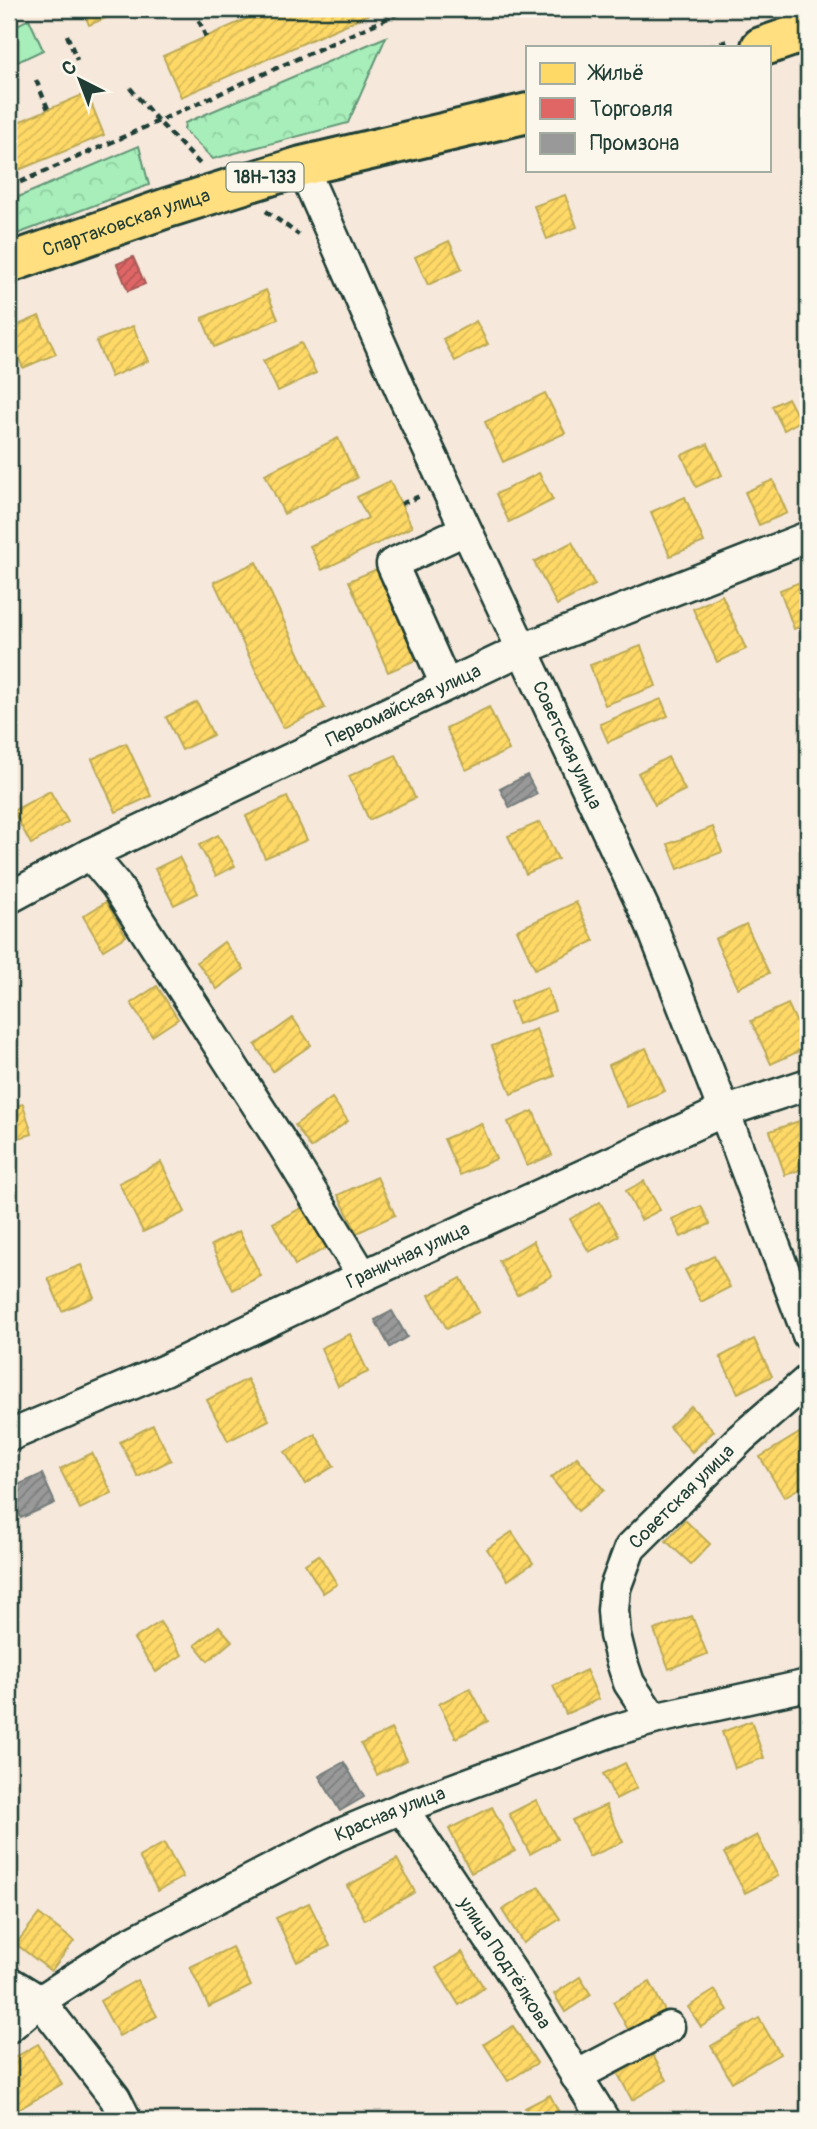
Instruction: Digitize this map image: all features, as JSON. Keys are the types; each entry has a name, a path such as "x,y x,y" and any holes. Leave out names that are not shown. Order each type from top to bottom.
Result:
{"main road":[{"path":"764,46 808,31"},
{"name":"Спартаковская улица","path":"9,262 167,208 302,166 526,113"}],"street":[{"name":"Советская улица","path":"302,166 403,395 453,536 523,649 589,796 651,924 808,1335"},
{"path":"446,685 392,564 453,536"},
{"name":"Первомайская улица","path":"9,898 90,854 523,649 808,537"},
{"path":"90,854 123,896 283,1145 363,1276"},
{"name":"Граничная улица","path":"9,1436 165,1370 724,1111 808,1084"},
{"name":"Советская улица","path":"653,1719 629,1683 615,1635 615,1587 630,1548 740,1440 808,1380"},
{"name":"Красная улица","path":"9,2027 40,2001 126,1945 337,1836 402,1808 611,1731 653,1719 808,1685"},
{"name":"улица Подтёлкова","path":"402,1808 517,1980 604,2120"},
{"path":"9,1982 40,2001 115,2098 126,2120"},
{"path":"576,2076 670,2027"}],"path":[{"path":"194,9 206,37"},
{"path":"9,187 408,9"},
{"path":"66,35 78,60"},
{"path":"36,80 48,109"},
{"path":"130,88 225,190 272,215 297,232 303,241"},
{"path":"415,484 421,496 453,536"},
{"path":"401,504 421,496"}],"green space":[{"path":"29,19 43,50 9,66 9,29"},
{"path":"386,37 348,123 213,159 184,130 185,123"},
{"path":"139,146 149,185 9,237 9,201"}],"building: Жильё":[{"path":"83,9 127,9 89,25"},
{"path":"269,9 381,9 181,97 163,56"},
{"path":"87,93 104,135 9,174 9,126"},
{"path":"565,195 577,227 547,239 534,206"},
{"path":"449,241 462,269 428,285 415,257"},
{"path":"266,290 278,319 214,347 202,318"},
{"path":"39,316 56,354 23,368 9,329"},
{"path":"476,321 488,344 455,361 443,339"},
{"path":"133,326 148,361 111,377 96,341"},
{"path":"301,343 316,373 278,391 263,361"},
{"path":"545,393 565,433 503,462 485,422"},
{"path":"788,398 800,421 784,430 772,406"},
{"path":"338,438 357,478 284,514 265,474"},
{"path":"708,444 722,475 696,487 682,455"},
{"path":"539,473 553,500 509,522 496,494"},
{"path":"773,480 787,513 759,525 745,492"},
{"path":"390,481 412,527 322,570 310,546 368,518 357,497"},
{"path":"685,497 704,542 670,556 651,512"},
{"path":"572,542 595,585 557,605 534,562"},
{"path":"256,562 325,708 283,728 214,582"},
{"path":"377,569 416,660 388,672 349,581"},
{"path":"808,579 808,623 794,629 780,590"},
{"path":"722,595 746,649 717,662 693,609"},
{"path":"641,646 656,686 605,705 590,665"},
{"path":"661,699 668,716 608,742 600,724"},
{"path":"197,702 213,735 182,750 166,717"},
{"path":"489,707 509,750 466,770 446,728"},
{"path":"126,743 151,796 116,812 92,759"},
{"path":"396,755 415,798 369,820 349,776"},
{"path":"668,757 685,790 655,805 638,773"},
{"path":"50,791 68,822 31,844 13,811"},
{"path":"287,797 307,840 265,858 246,816"},
{"path":"540,822 558,859 526,874 508,836"},
{"path":"713,827 722,852 678,869 668,844"},
{"path":"218,835 235,866 216,876 199,845"},
{"path":"179,857 198,893 174,905 155,869"},
{"path":"106,902 126,936 103,950 83,916"},
{"path":"576,902 594,941 535,969 517,930"},
{"path":"746,924 769,973 738,988 715,939"},
{"path":"224,942 244,969 217,989 197,962"},
{"path":"157,986 178,1019 152,1036 131,1003"},
{"path":"547,988 555,1011 518,1024 510,1002"},
{"path":"788,1004 808,1047 771,1064 751,1021"},
{"path":"293,1018 311,1045 273,1071 255,1045"},
{"path":"536,1029 555,1076 511,1094 492,1046"},
{"path":"646,1048 665,1091 627,1107 609,1065"},
{"path":"332,1098 348,1121 311,1148 295,1125"},
{"path":"23,1104 32,1134 9,1141 9,1108"},
{"path":"533,1111 552,1155 527,1166 508,1122"},
{"path":"808,1118 808,1167 785,1175 770,1131"},
{"path":"481,1123 496,1159 460,1175 444,1139"},
{"path":"161,1162 185,1212 143,1232 119,1183"},
{"path":"377,1177 395,1215 357,1233 338,1195"},
{"path":"644,1181 660,1210 641,1220 626,1191"},
{"path":"600,1202 619,1236 589,1252 570,1219"},
{"path":"305,1206 327,1247 295,1265 273,1223"},
{"path":"701,1206 710,1224 681,1237 672,1219"},
{"path":"239,1231 261,1276 233,1290 211,1245"},
{"path":"533,1241 552,1276 517,1295 499,1261"},
{"path":"714,1256 730,1287 701,1302 685,1270"},
{"path":"81,1265 94,1297 62,1311 48,1278"},
{"path":"461,1278 479,1312 447,1329 429,1295"},
{"path":"350,1334 368,1372 338,1386 321,1348"},
{"path":"754,1339 772,1376 738,1393 720,1357"},
{"path":"247,1379 269,1420 228,1441 207,1400"},
{"path":"691,1406 714,1431 692,1452 669,1427"},
{"path":"153,1425 171,1460 138,1477 120,1442"},
{"path":"803,1431 808,1440 808,1483 784,1497 760,1457"},
{"path":"315,1434 334,1466 305,1484 285,1452"},
{"path":"92,1453 112,1493 80,1509 60,1469"},
{"path":"577,1457 604,1490 578,1511 551,1478"},
{"path":"685,1520 710,1544 691,1564 666,1541"},
{"path":"512,1532 533,1563 508,1580 487,1549"},
{"path":"319,1555 337,1584 323,1593 305,1564"},
{"path":"692,1616 707,1654 669,1669 654,1630"},
{"path":"160,1622 182,1655 156,1672 134,1639"},
{"path":"219,1626 232,1641 208,1661 195,1645"},
{"path":"586,1670 599,1699 566,1714 553,1686"},
{"path":"470,1688 488,1721 456,1738 439,1704"},
{"path":"751,1721 764,1758 735,1768 722,1732"},
{"path":"391,1729 407,1760 377,1775 361,1744"},
{"path":"625,1763 637,1788 616,1799 603,1774"},
{"path":"536,1800 557,1839 530,1854 509,1814"},
{"path":"606,1805 623,1842 589,1857 572,1820"},
{"path":"492,1807 515,1851 471,1873 449,1829"},
{"path":"757,1835 778,1876 745,1893 724,1853"},
{"path":"164,1843 183,1877 158,1891 139,1857"},
{"path":"397,1859 415,1892 365,1920 347,1886"},
{"path":"539,1887 560,1919 523,1943 502,1910"},
{"path":"309,1903 330,1946 297,1962 276,1918"},
{"path":"39,1914 74,1941 51,1971 16,1944"},
{"path":"232,1947 251,1986 209,2007 190,1967"},
{"path":"462,1952 484,1988 459,2005 436,1968"},
{"path":"580,1977 591,1995 565,2012 554,1994"},
{"path":"137,1980 157,2016 119,2036 100,2001"},
{"path":"650,1982 666,2013 630,2033 613,2002"},
{"path":"715,1990 728,2010 701,2027 688,2007"},
{"path":"759,2018 780,2054 732,2082 711,2046"},
{"path":"513,2026 537,2063 508,2081 484,2044"},
{"path":"38,2044 62,2084 14,2112 9,2103 9,2061"},
{"path":"652,2054 667,2080 632,2100 618,2074"},
{"path":"550,2095 563,2120 532,2120 525,2108"}],"building: Торговля":[{"path":"133,257 145,284 128,291 117,264"}],"building: Промзона":[{"path":"527,775 537,794 510,808 500,789"},
{"path":"392,1311 407,1337 390,1347 375,1320"},
{"path":"42,1474 55,1503 21,1518 9,1489"},
{"path":"344,1762 364,1797 340,1811 319,1776"}]}
